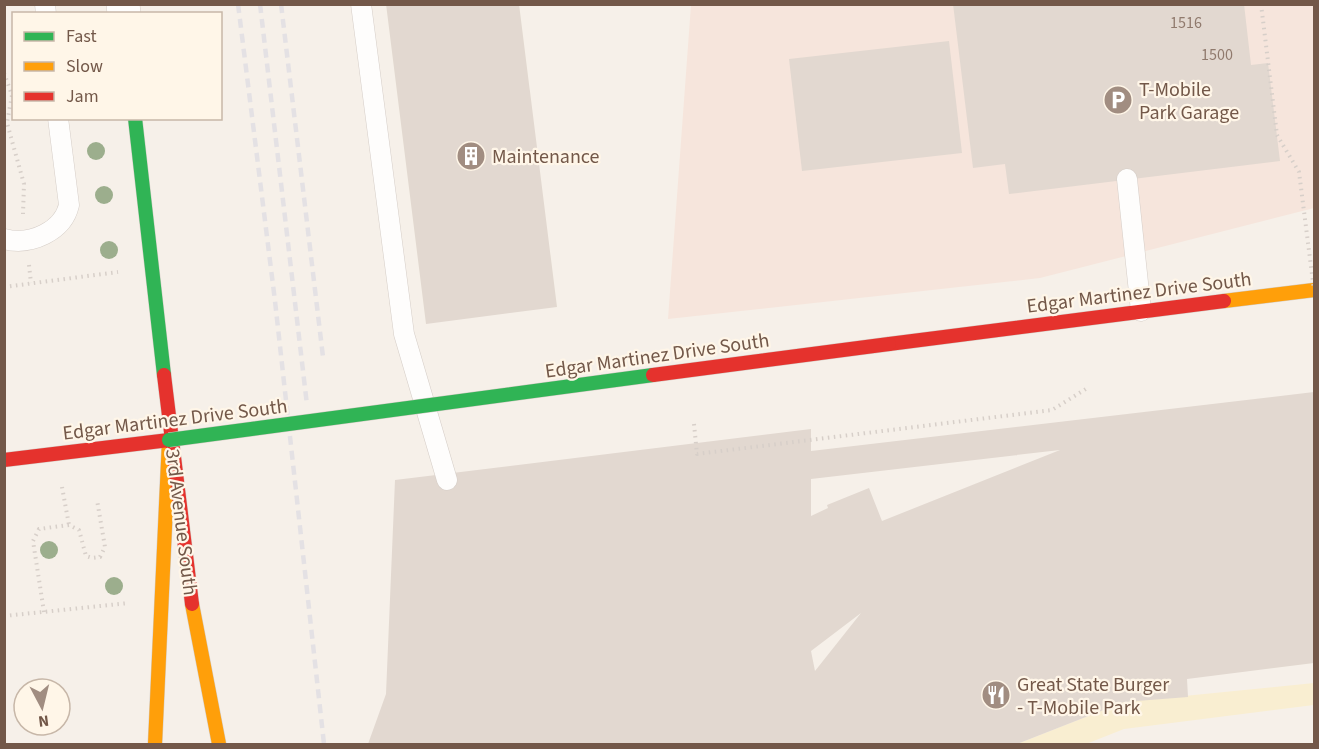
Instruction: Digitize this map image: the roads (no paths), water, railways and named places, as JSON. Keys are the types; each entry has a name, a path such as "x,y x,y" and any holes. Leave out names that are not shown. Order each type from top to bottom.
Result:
{"main road":[{"name":"3rd Avenue South","path":"135,120 183,541 194,620 219,744"},
{"name":"Edgar Martinez Drive South","path":"4,460 1314,290"},
{"path":"155,744 169,440"},
{"path":"26,442 45,446 104,448"},
{"path":"4,475 52,455"}],"lane":[{"path":"361,4 404,334 447,480"},
{"path":"4,239 40,236 54,231 66,218 69,205 58,120"},
{"path":"1127,179 1141,311"}],"railway":[{"path":"238,4 275,301 324,744"},
{"path":"260,4 307,405"},
{"path":"281,4 323,357"}],"place":[{"name":"T-Mobile Park Garage","path":"1118,100"},
{"name":"Maintenance","path":"471,156"},
{"name":"Great State Burger - T-Mobile Park","path":"996,695"}]}
